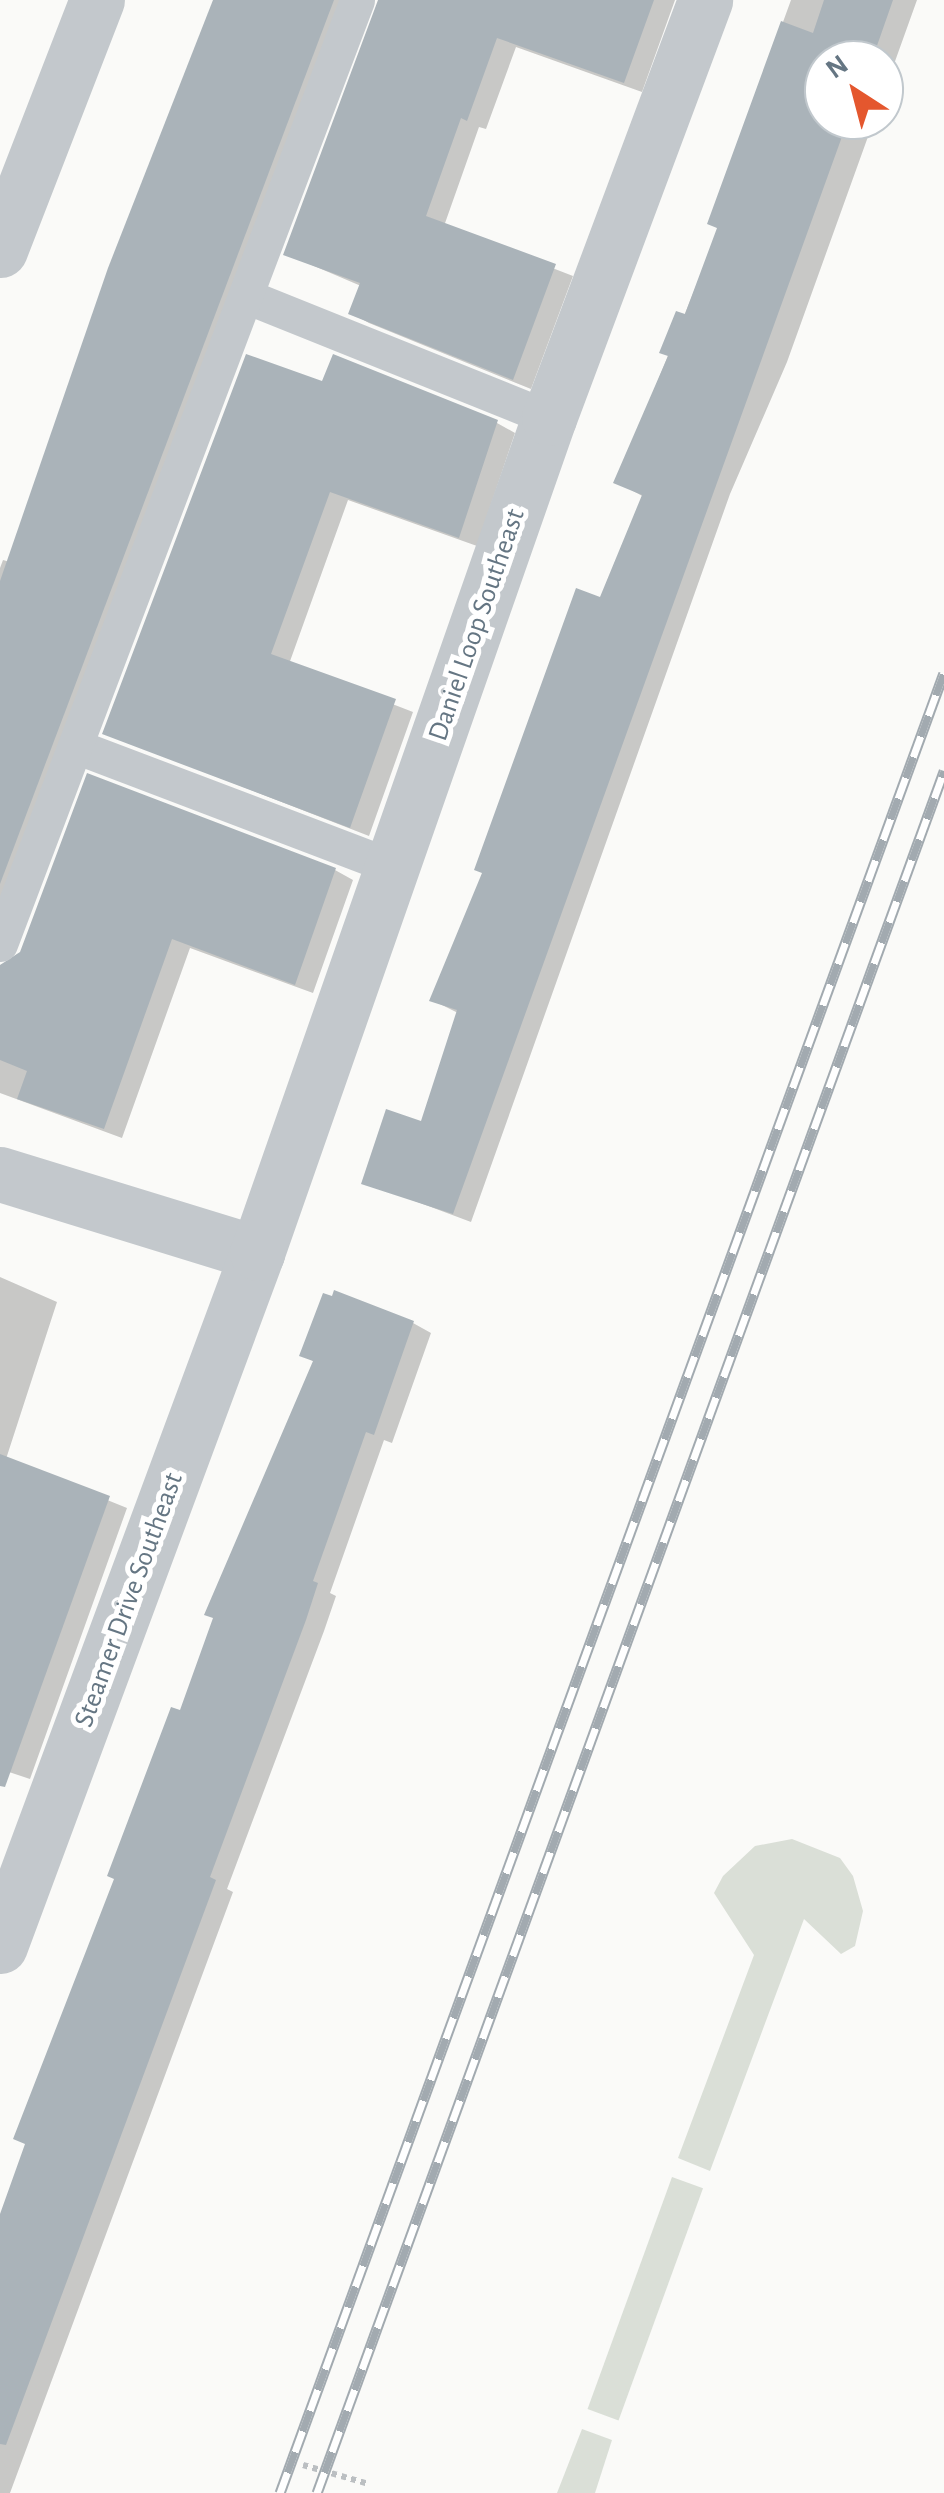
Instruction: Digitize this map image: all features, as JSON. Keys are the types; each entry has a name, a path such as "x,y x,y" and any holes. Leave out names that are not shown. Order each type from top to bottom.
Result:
{"street":[{"path":"0,250 97,0"},
{"name":"Daniel Loop Southeast","path":"257,1253 549,418 705,0"},
{"path":"0,1174 257,1253"},
{"name":"Steamer Drive Southeast","path":"0,1946 257,1253"}],"lane":[{"path":"0,944 357,0"},
{"path":"246,296 549,418"},
{"path":"75,746 394,867"}],"path":[{"path":"303,2465 369,2484"}],"shaded area":[{"path":"792,1839 840,1858 853,1876 863,1911 855,1946 841,1954 804,1919 710,2171 678,2158 754,1955 714,1893 723,1876 755,1846"},
{"path":"672,2177 703,2188 619,2420 588,2409"},
{"path":"582,2429 612,2440 595,2493 557,2493"}],"building":[{"path":"213,0 334,0 0,884 0,581 108,268"},
{"path":"378,0 654,0 624,83 497,38 467,121 461,118 426,216 556,264 513,380 348,314 360,283 283,255"},
{"path":"824,0 893,0 879,40 804,40 804,140 841,140 453,1214 361,1184 386,1109 421,1121 457,1010 429,1001 482,873 474,870 576,588 600,597 642,495 613,483 668,356 659,353 676,311 685,314 717,228 707,224 781,21 813,33"},
{"path":"246,354 322,381 333,354 498,420 459,538 330,492 271,654 396,699 350,828 102,734"},
{"path":"87,773 336,868 295,985 172,939 104,1129 17,1099 27,1071 0,1060 0,965 20,952"},
{"path":"334,1290 414,1321 374,1435 366,1432 313,1581 318,1583 306,1620 210,1877 216,1880 6,2445 0,2444 0,2214 25,2144 13,2139 114,1879 107,1876 171,1707 180,1710 213,1618 204,1615 313,1361 299,1356 323,1293 332,1296"},
{"path":"0,1454 110,1496 5,1787 0,1786"}],"railway":[{"path":"280,2493 944,673"},
{"path":"317,2493 944,771"}]}
